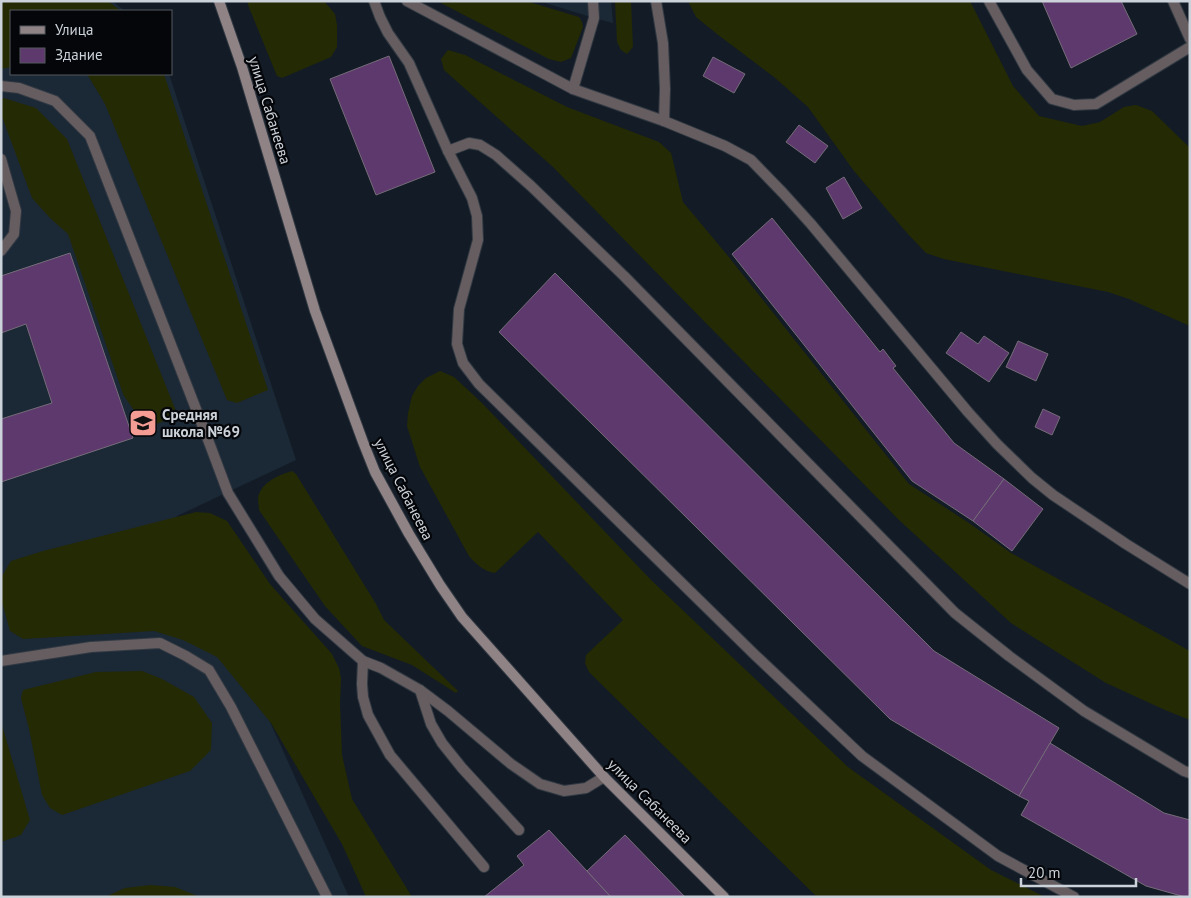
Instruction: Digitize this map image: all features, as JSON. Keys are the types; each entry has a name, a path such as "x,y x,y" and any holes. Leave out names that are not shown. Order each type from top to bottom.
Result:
{"street":[{"name":"улица Сабанеева","path":"219,1 242,68 315,311 375,472 409,534 462,617 604,777 724,897"},
{"path":"374,1 384,25 409,63 448,151 472,198 477,216 478,240 459,309 457,344 463,363 478,384 755,655 862,756 998,856 1074,897"},
{"path":"407,1 573,89 664,121 725,146 751,160 811,224 974,418 997,444 1032,478 1053,495 1126,544 1190,584"},
{"path":"573,89 594,18 593,1"},
{"path":"656,1 663,43 664,121"},
{"path":"989,1 1027,70 1052,99 1074,105 1096,104 1190,47"},
{"path":"1173,1 1190,39"},
{"path":"1,86 19,88 55,101 90,136 228,493 279,576 315,619 363,661 381,668 420,690 511,764 540,784 564,791 586,788 604,777"},
{"path":"448,151 470,143 480,145 496,155 531,186 624,276 954,613 1084,711 1190,773"},
{"path":"1,159 16,211 14,234 1,251"},
{"path":"1,661 91,647 160,643 209,670 231,707 327,897"},
{"path":"363,661 363,697 368,715 390,755 484,867"},
{"path":"420,690 431,724 442,743 462,768 519,830"}],"shaded area":[{"name":"Средняя школа №69","path":"1,1 112,1 124,10 10,10 10,75 169,75 296,460 177,516 349,897 1,897"},
{"path":"539,1 611,1 613,23 594,18"}],"green space":[{"path":"1,1 108,1 120,10 10,10 10,67 1,69"},
{"path":"248,1 324,1 335,14 337,47 331,57 282,78 277,76"},
{"path":"437,1 526,1 579,17 583,27 571,58 561,62 549,59"},
{"path":"615,1 631,1 633,47 627,54 621,50 617,42"},
{"path":"688,1 970,1 1013,86 1039,116 1082,126 1100,122 1124,107 1136,105 1152,111 1190,148 1190,326 1129,299 1108,292 944,259 926,253 854,171 808,107 774,77 696,17"},
{"path":"448,50 465,55 567,107 659,142 671,153 683,202 909,484 1011,553 1190,651 1190,720 1106,683 1011,623 899,520 553,167 444,70 441,59"},
{"path":"88,75 164,75 268,390 237,403 227,400 105,104"},
{"path":"4,98 36,108 67,139 176,411 174,417 154,425 149,423 136,412 123,394 68,234 32,198 1,114 1,99"},
{"path":"440,371 454,377 481,402 652,581 848,767 991,870 1045,897 817,897 589,672 585,663 586,655 623,620 538,532 495,573 480,567 469,556 420,467 407,426 412,396 418,386 426,378"},
{"path":"292,471 296,474 384,620 458,691 456,693 412,665 362,646 325,606 259,510 258,498 267,483 276,477"},
{"path":"196,512 210,513 227,521 270,584 332,654 339,668 341,678 342,755 352,799 412,897 366,897 342,844 271,723 217,657 183,640 154,631 23,639 10,631 1,599 1,579 11,561"},
{"path":"142,671 162,679 194,697 212,723 211,750 190,771 62,815 50,808 42,795 21,698 23,690 96,672"},
{"path":"1,722 30,820 21,835 1,842"},
{"path":"150,885 175,887 200,897 105,897 125,888"}],"building":[{"path":"1042,1 1121,1 1137,34 1071,68"},
{"path":"389,56 435,172 376,195 330,79"},
{"path":"713,57 745,74 734,93 703,76"},
{"path":"799,125 828,146 815,163 786,142"},
{"path":"844,177 862,208 843,219 826,188"},
{"path":"772,218 880,352 883,349 896,366 893,368 954,443 1004,479 973,521 912,481 732,254"},
{"path":"70,253 133,438 1,482 1,419 52,403 26,324 1,333 1,276"},
{"path":"555,273 934,651 1059,728 1019,796 890,719 499,332"},
{"path":"961,332 978,344 984,336 1009,353 989,382 946,353"},
{"path":"1018,341 1048,354 1036,381 1006,367"},
{"path":"1043,409 1060,417 1052,435 1035,427"},
{"path":"1004,479 1043,509 1012,551 973,521"},
{"path":"1050,743 1164,813 1190,820 1190,897 1146,886 1021,815 1029,801 1019,796"},
{"path":"549,830 611,897 484,897 524,865 517,856"},
{"path":"625,835 685,897 611,897 587,871"}],"place":[{"name":"Средняя школа №69","path":"143,423"}]}
